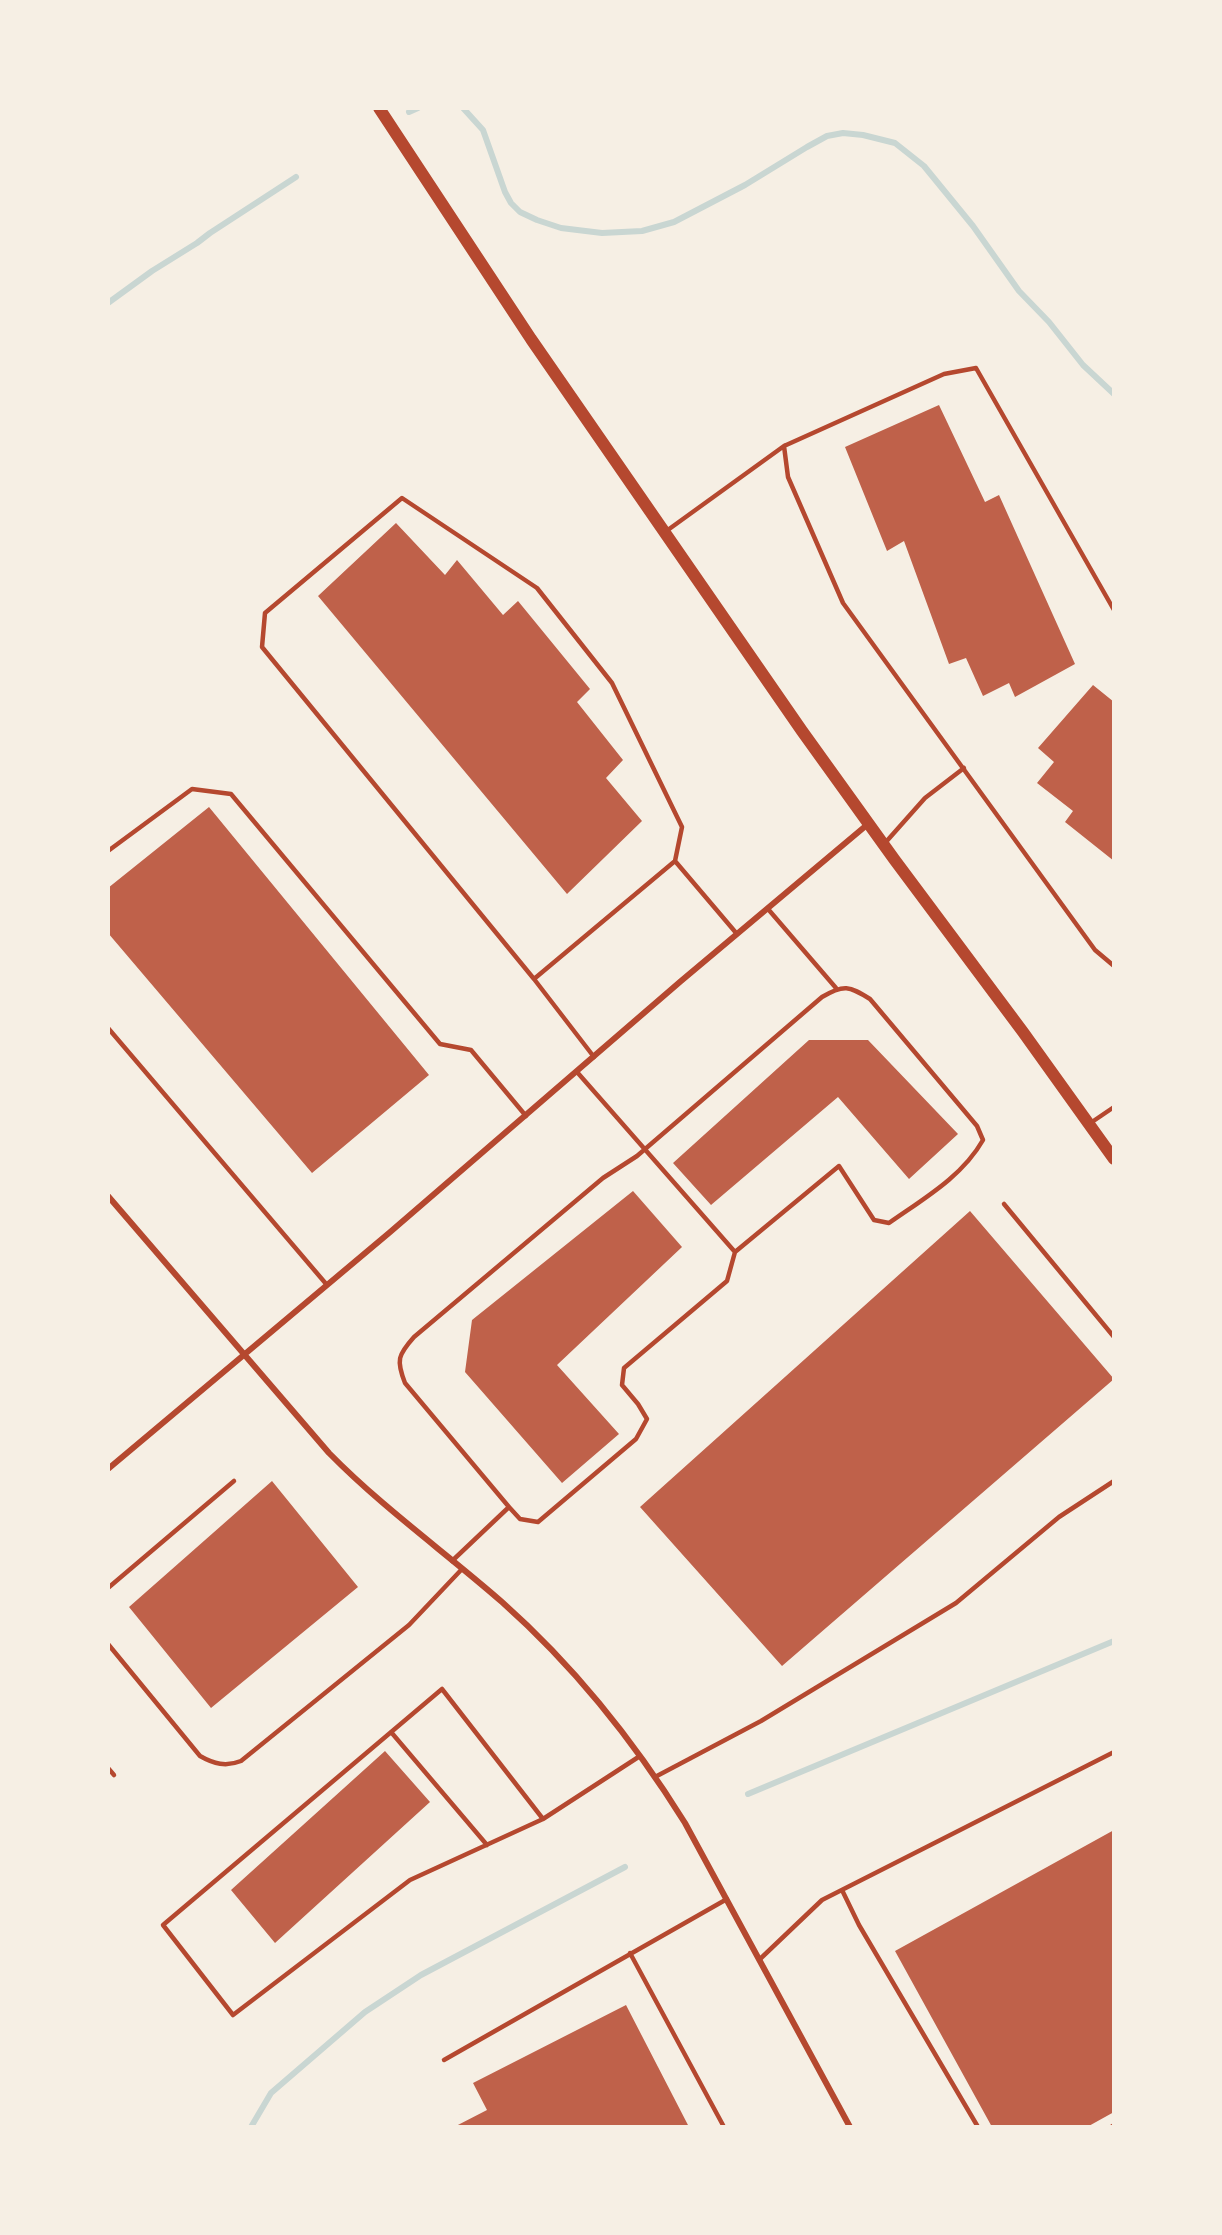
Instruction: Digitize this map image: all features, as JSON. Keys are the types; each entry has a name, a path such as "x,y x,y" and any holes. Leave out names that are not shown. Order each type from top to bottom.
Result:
{"main road":[{"path":"379,108 531,339 802,731 1114,1159"}],"street":[{"path":"108,1469 869,824"},
{"path":"108,1196 311,1434 348,1473 369,1493 504,1604 559,1656 612,1717 685,1823 850,2127"}],"lane":[{"path":"664,532 784,446 944,374 976,368 1114,610"},
{"path":"784,446 788,477 843,603 1095,950 1114,966"},
{"path":"534,980 675,861 682,827 612,683 537,588 402,498 265,613 262,647 534,980 594,1057"},
{"path":"884,844 925,798 964,768"},
{"path":"108,851 192,789 231,794 440,1044 471,1050 526,1116"},
{"path":"675,861 737,934"},
{"path":"768,909 836,988"},
{"path":"850,987 870,999 977,1126 983,1140 974,1156 948,1181 890,1223 874,1220 839,1166 735,1251 727,1281 624,1368 622,1385 638,1404 646,1419 636,1439 538,1522 520,1519 405,1383 398,1365 402,1352 414,1337 603,1178 644,1150 822,997 836,988 850,987"},
{"path":"108,1028 327,1285"},
{"path":"577,1072 735,1251"},
{"path":"1089,1124 1114,1107"},
{"path":"1004,1204 1114,1337"},
{"path":"108,1588 234,1481"},
{"path":"655,1777 761,1721 956,1603 1059,1517 1114,1481"},
{"path":"453,1561 509,1507"},
{"path":"108,1644 200,1756 210,1762 232,1765 241,1761 409,1624 462,1569"},
{"path":"543,1819 442,1689 163,1925 233,2015 410,1880 543,1819 640,1756"},
{"path":"391,1732 488,1845"},
{"path":"759,1960 822,1900 1114,1752"},
{"path":"108,1768 114,1775"},
{"path":"842,1890 859,1924 978,2127"},
{"path":"444,2060 727,1899"},
{"path":"630,1953 724,2127"}],"building":[{"path":"939,405 985,502 999,495 1075,664 1015,697 1009,683 983,696 966,658 949,664 904,541 887,551 845,447"},
{"path":"396,523 445,575 457,560 503,615 518,601 590,689 577,702 623,760 606,778 642,821 567,894 318,596"},
{"path":"1093,685 1114,702 1114,861 1065,822 1073,811 1037,783 1054,762 1038,748"},
{"path":"209,807 429,1075 312,1173 108,933 108,888"},
{"path":"809,1040 868,1040 958,1134 909,1179 838,1097 711,1205 673,1163"},
{"path":"633,1191 682,1247 557,1365 619,1434 562,1483 465,1372 472,1320"},
{"path":"970,1211 1114,1379 782,1666 640,1507"},
{"path":"272,1481 358,1587 211,1708 129,1607"},
{"path":"385,1751 430,1802 275,1943 231,1890"},
{"path":"1114,1830 1114,2112 1087,2127 992,2127 895,1951"},
{"path":"626,2005 689,2127 454,2127 487,2110 473,2083"}],"waterway":[{"path":"409,112 418,108"},
{"path":"463,108 483,130 505,192 520,212 561,228 602,233 642,231 674,222 745,185 827,136 843,133 863,135 895,143 924,166 973,226 1019,291 1049,322 1083,365 1114,394"},
{"path":"108,303 152,271 296,177"},
{"path":"748,1794 1114,1641"},
{"path":"251,2127 271,2093 365,2012 421,1975 625,1867"}]}
